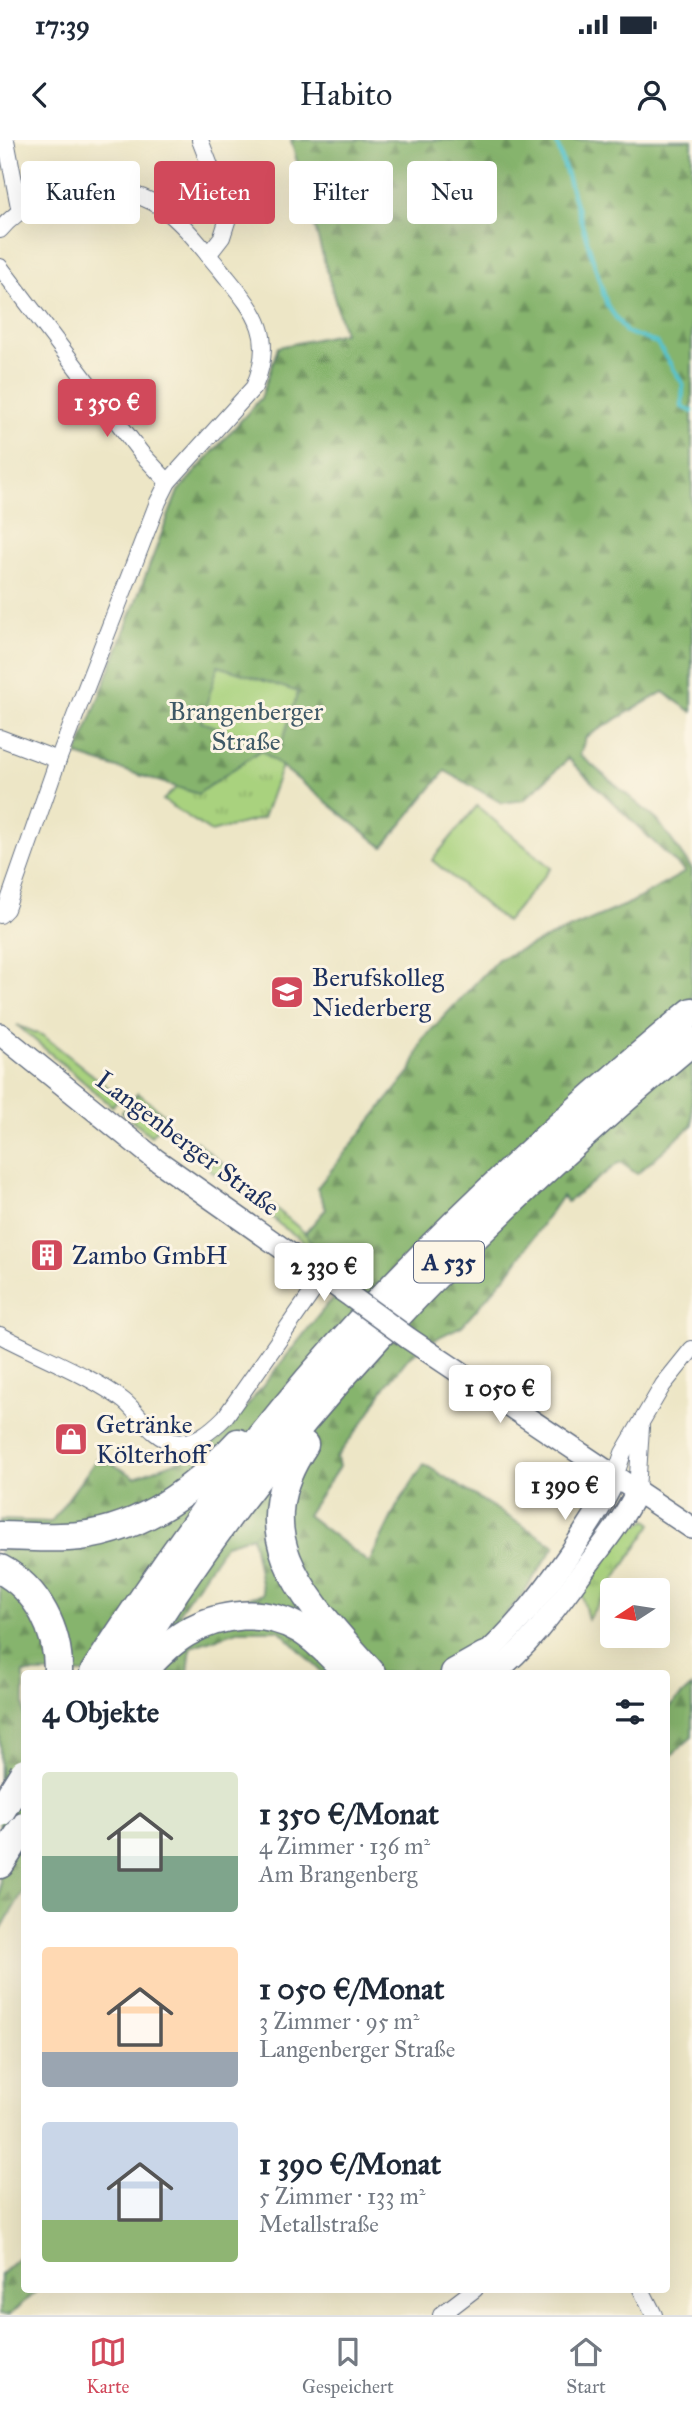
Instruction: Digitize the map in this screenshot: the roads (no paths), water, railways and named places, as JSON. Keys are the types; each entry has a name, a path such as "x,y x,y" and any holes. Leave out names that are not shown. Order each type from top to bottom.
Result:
{"highway":[{"name":"A 535","path":"96,1670 221,1488 358,1324 432,1245 569,1115 692,1012"},
{"name":"A 535","path":"125,1670 145,1635 194,1565 316,1407 441,1270 532,1181 692,1041"},
{"path":"316,1407 311,1435 291,1464 281,1491 281,1542 292,1574 302,1591 356,1668"},
{"path":"0,1536 79,1536 113,1530 145,1517 175,1500 225,1457 249,1430 278,1417"},
{"path":"0,1569 22,1585 46,1616 57,1650 58,1670"},
{"path":"144,1670 185,1633 210,1622 236,1616 260,1615 282,1620 356,1668"},
{"path":"0,1812 21,1778"},
{"path":"0,1864 21,1832"}],"main road":[{"name":"Langenberger Straße","path":"0,1034 155,1159 408,1338 692,1528"},
{"path":"481,1667 548,1585 605,1501 615,1476"},
{"path":"481,1667 531,1637 626,1514 637,1491"},
{"path":"0,1790 21,1794"}],"street":[{"path":"6,140 20,212"},
{"path":"200,140 229,215 222,237 208,255"},
{"path":"0,230 20,212 45,199 72,190 117,190 132,194 161,207 208,255 254,312 260,322 264,347 262,368 254,387 169,482 149,522 58,760 6,909 0,915"},
{"path":"0,267 141,453 169,482"},
{"path":"0,738 58,760"},
{"path":"0,1335 96,1383 123,1400 158,1436 174,1442 191,1441 209,1433 225,1417 311,1295 320,1275"},
{"path":"615,1476 622,1453 663,1385 692,1349"},
{"path":"637,1491 642,1421"},
{"path":"441,2315 470,2293"},
{"path":"643,2293 654,2315"}],"waterway":[{"path":"556,140 607,305 626,332 657,343 683,384 682,407 692,411"}],"place":[{"name":"Berufskolleg Niederberg","path":"287,992"},
{"name":"Zambo GmbH","path":"47,1255"},
{"name":"Getränke Költerhoff","path":"71,1439"}],"park label":[{"name":"Brangenberger Straße","path":"246,726"}]}
